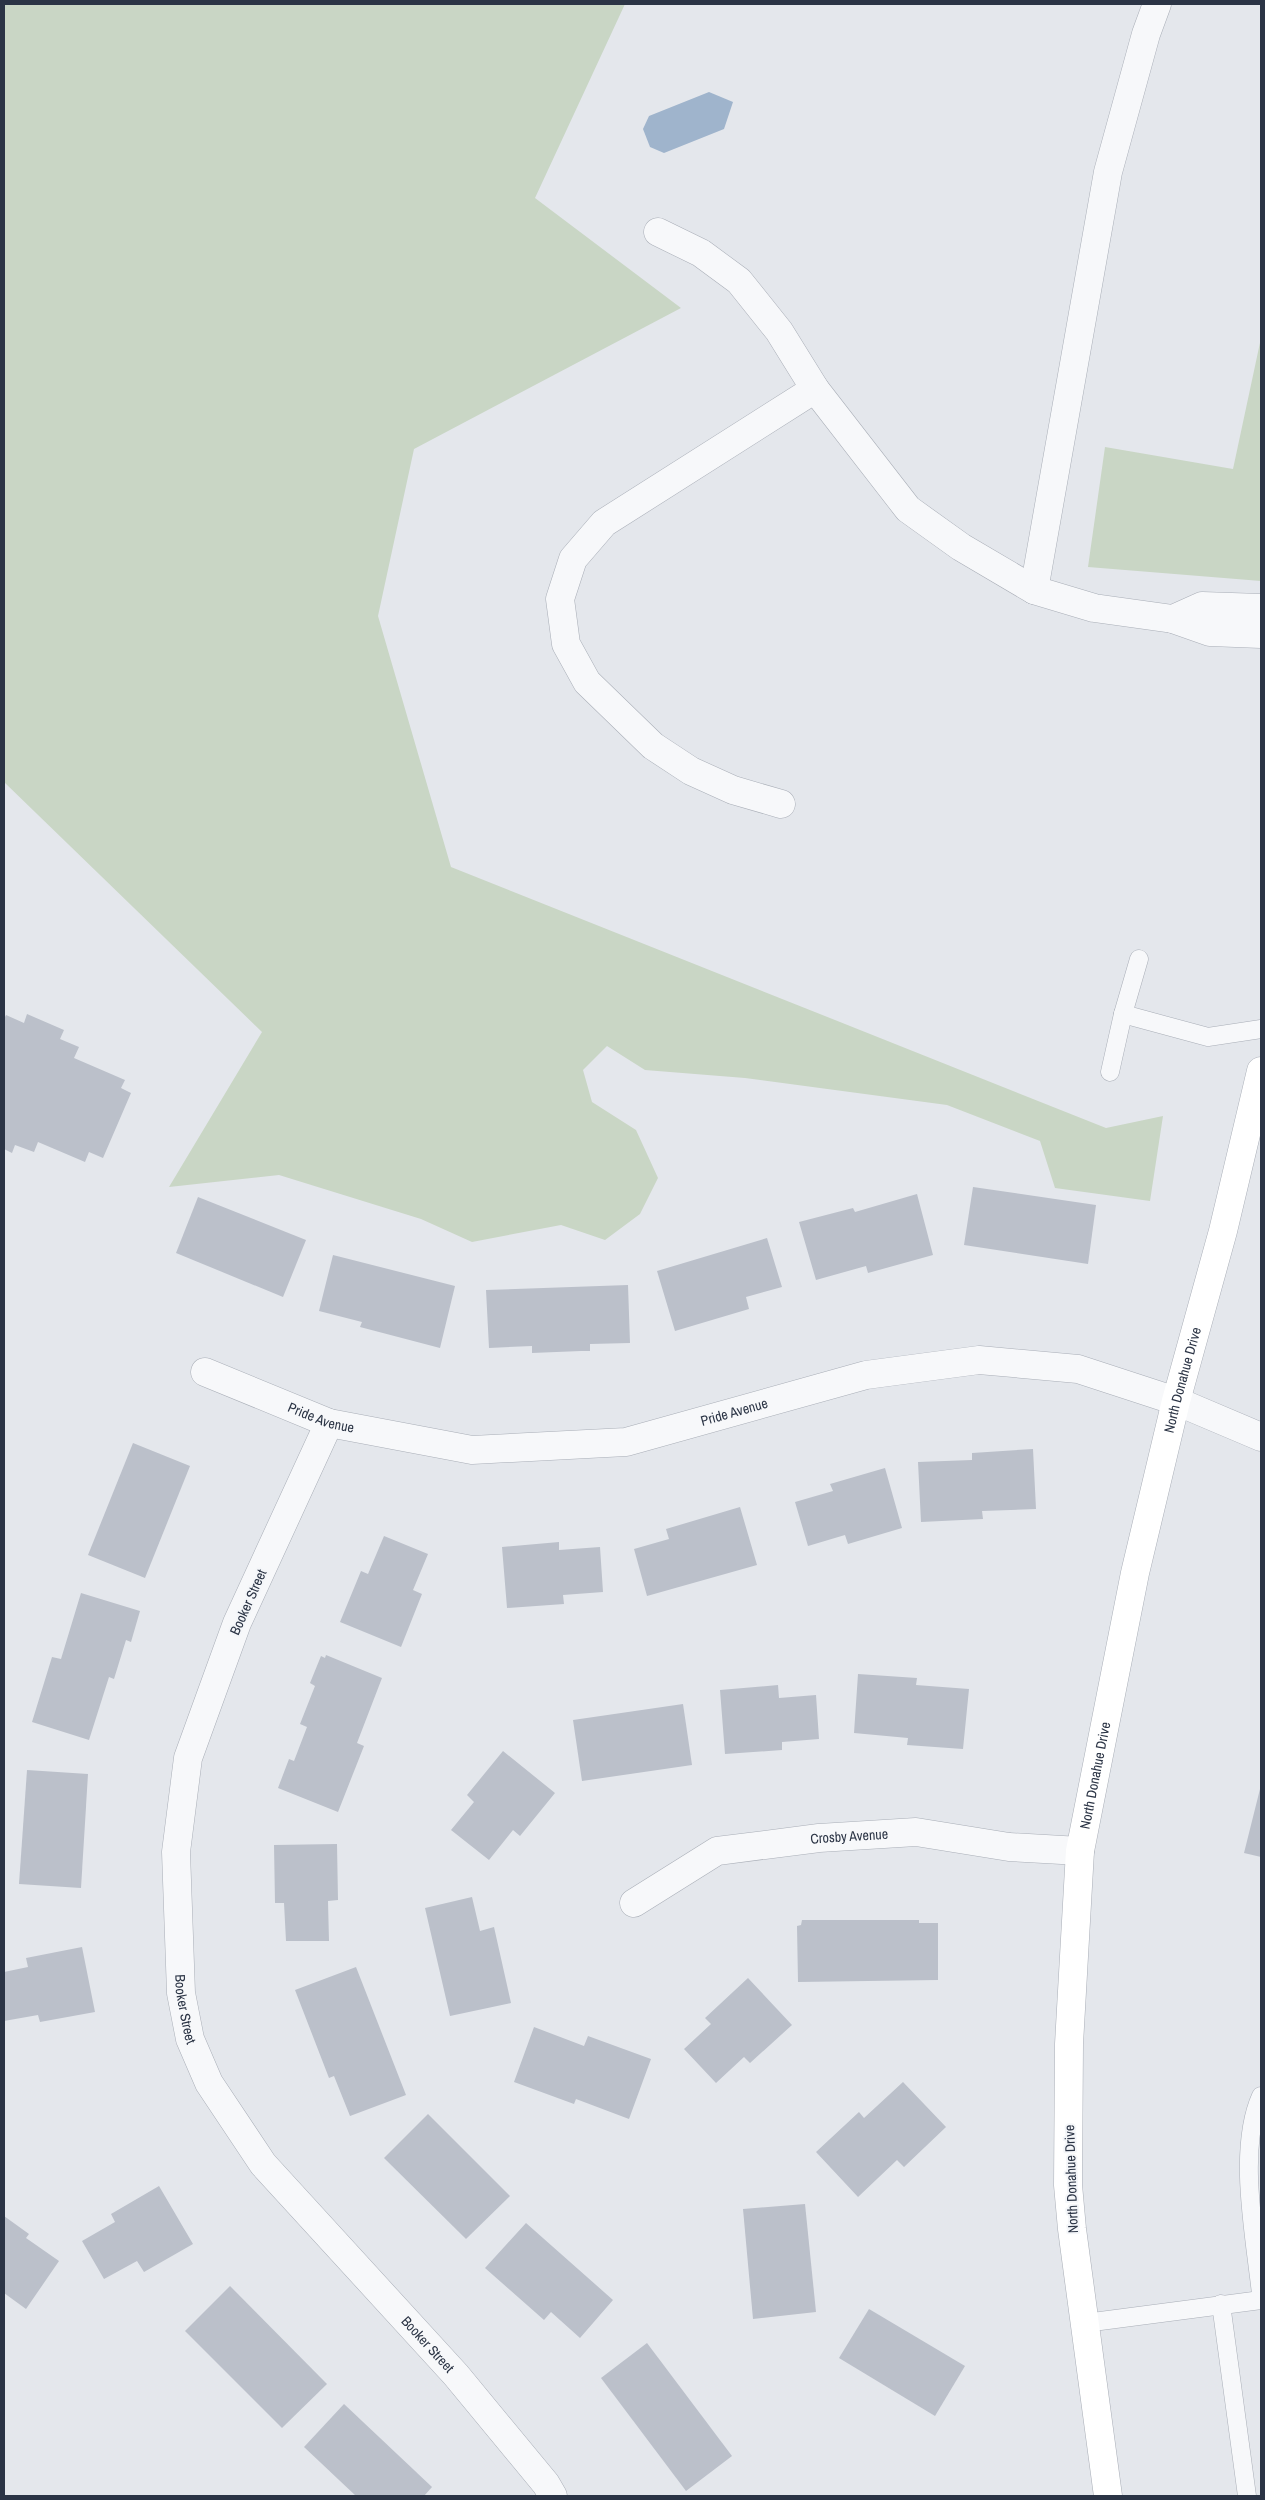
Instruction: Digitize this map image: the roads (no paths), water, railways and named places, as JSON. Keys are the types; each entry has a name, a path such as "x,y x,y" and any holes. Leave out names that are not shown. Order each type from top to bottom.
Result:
{"street":[{"path":"1034,590 1108,172 1146,34 1157,4"},
{"path":"658,232 702,253 739,281 779,331 815,389 908,509 961,547 1034,590 1094,608 1173,619 1210,632 1261,634"},
{"path":"781,804 734,790 691,771 653,746 587,682 566,644 560,599 573,559 604,523 815,389"},
{"path":"1173,619 1202,606 1261,608"},
{"name":"North Donahue Drive","path":"1108,2496 1072,2229 1068,2186 1069,2044 1080,1851 1135,1573 1176,1401 1223,1231 1261,1071"},
{"name":"Pride Avenue","path":"205,1372 329,1423 472,1450 626,1442 866,1375 979,1360 1078,1370 1176,1401 1261,1437"},
{"name":"Booker Street","path":"329,1423 237,1623 188,1758 176,1852 181,1992 190,2039 209,2083 263,2164 456,2375 546,2484 553,2496"},
{"name":"Crosby Avenue","path":"634,1903 717,1851 819,1838 916,1832 1009,1847 1080,1851"}],"lane":[{"path":"1110,1072 1123,1014 1139,958"},
{"path":"1123,1014 1208,1037 1261,1029"},
{"path":"1261,2096 1254,2112 1248,2180 1261,2294"},
{"path":"1085,2323 1261,2300"},
{"path":"1221,2304 1247,2496"}],"water":[{"path":"709,92 733,102 724,129 664,153 650,147 643,129 649,116"}]}
